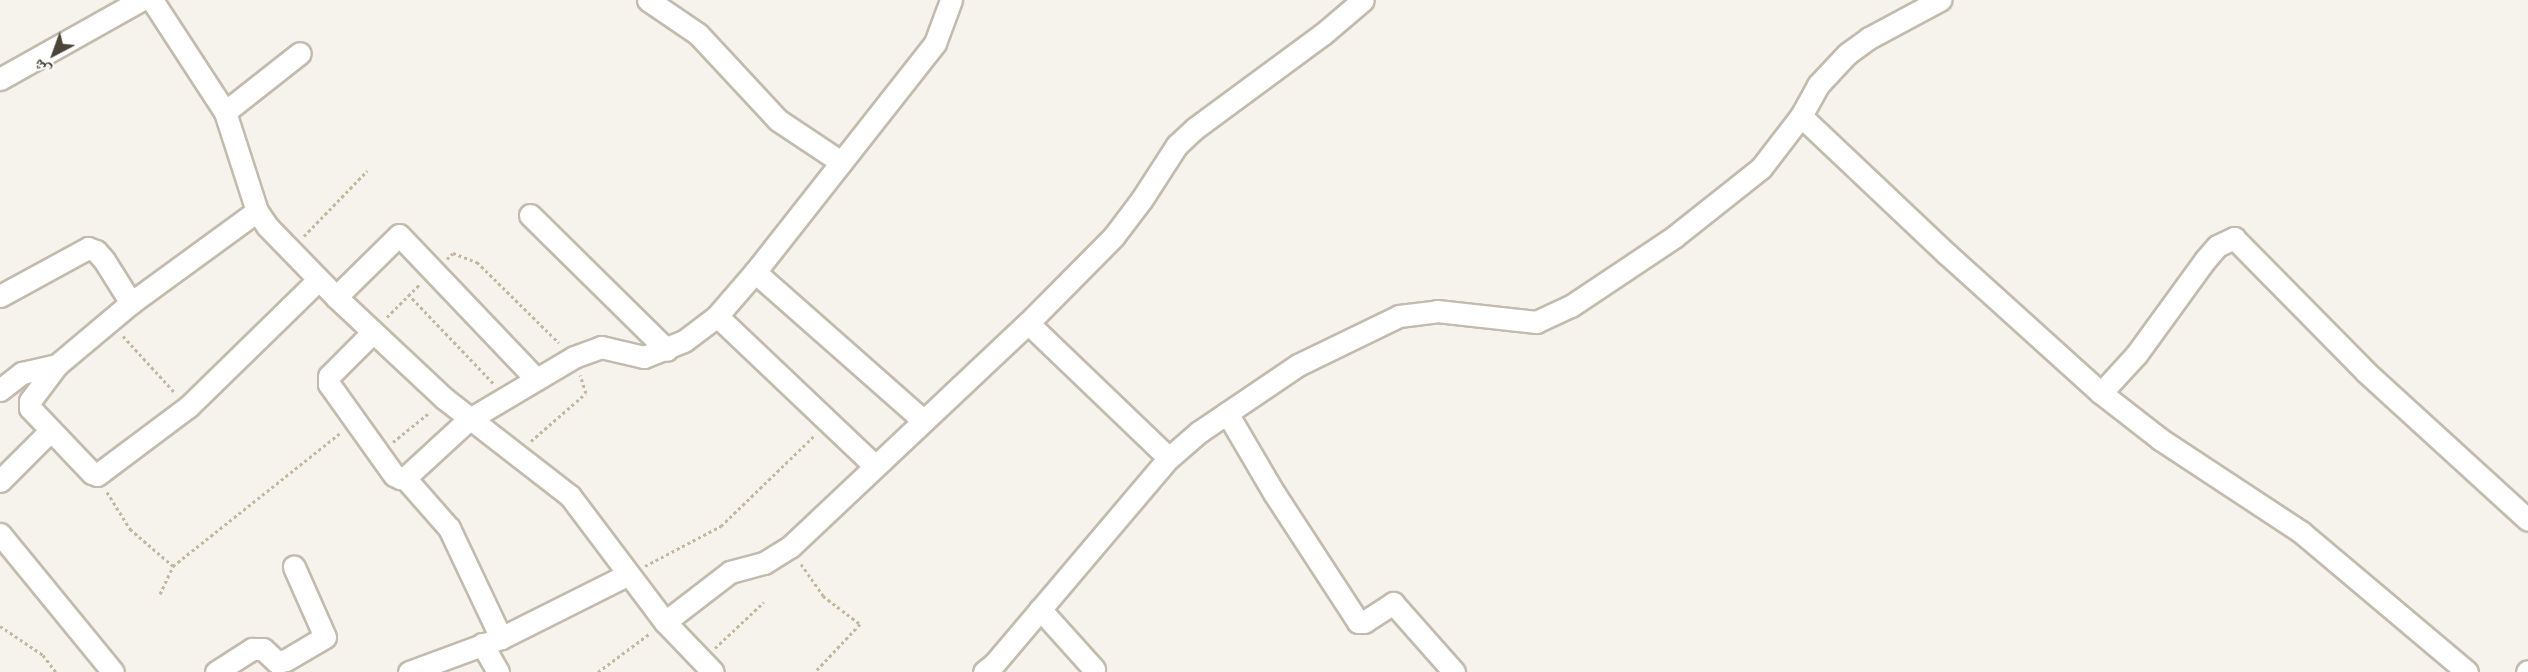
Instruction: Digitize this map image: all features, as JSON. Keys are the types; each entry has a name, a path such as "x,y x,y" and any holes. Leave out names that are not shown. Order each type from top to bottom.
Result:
{"street":[{"path":"0,79 109,6 141,0"},
{"path":"152,0 225,112 257,211 267,226 318,280 468,420 570,496 627,575 665,622 707,667"},
{"path":"648,0 698,34 778,120 841,162"},
{"path":"405,478 468,420 574,357 601,347 644,357 667,350 684,341 717,316 755,272 935,43 951,0"},
{"path":"665,622 730,572 764,563 790,547 1028,323 1114,236 1142,199 1177,145 1323,34 1363,0"},
{"path":"984,672 994,664 1169,458 1227,413 1298,365 1399,316 1437,311 1536,322 1551,317 1674,237 1761,168 1801,116 1818,85 1847,54 1869,38 1940,0"},
{"path":"225,112 300,53"},
{"path":"1801,116 1947,254 2102,393 2160,439 2301,532 2467,672"},
{"path":"257,211 131,303 57,365 30,401 30,408 92,473 97,475 188,407 318,280"},
{"path":"530,215 667,350"},
{"path":"336,297 399,235 536,379"},
{"path":"2102,393 2136,355 2205,260 2217,246 2234,238 2366,372 2528,520"},
{"path":"0,296 88,248 96,251 104,260 131,303"},
{"path":"755,272 924,420"},
{"path":"717,316 875,466"},
{"path":"1028,323 1169,458"},
{"path":"373,332 327,380 394,475 405,478 448,528 491,641 498,672"},
{"path":"0,390 22,373 57,365"},
{"path":"1227,413 1274,493 1358,622 1364,622 1393,603 1454,672"},
{"path":"0,481 51,430"},
{"path":"0,534 113,672"},
{"path":"216,672 252,649 263,649 278,662 294,656 325,637 294,567"},
{"path":"409,672 491,641 627,575"},
{"path":"1040,609 1094,669"}],"path":[{"path":"290,250 368,171"},
{"path":"434,271 453,253 477,262 574,357 586,393 514,455"},
{"path":"373,332 408,294 506,396"},
{"path":"110,321 188,407"},
{"path":"379,454 445,399"},
{"path":"160,594 173,566 356,421"},
{"path":"627,575 721,526 828,422"},
{"path":"97,475 130,529 173,566"},
{"path":"790,547 823,596 860,624 816,672"},
{"path":"707,667 764,602"},
{"path":"598,672 665,622"},
{"path":"0,626 43,655 56,672"}]}
